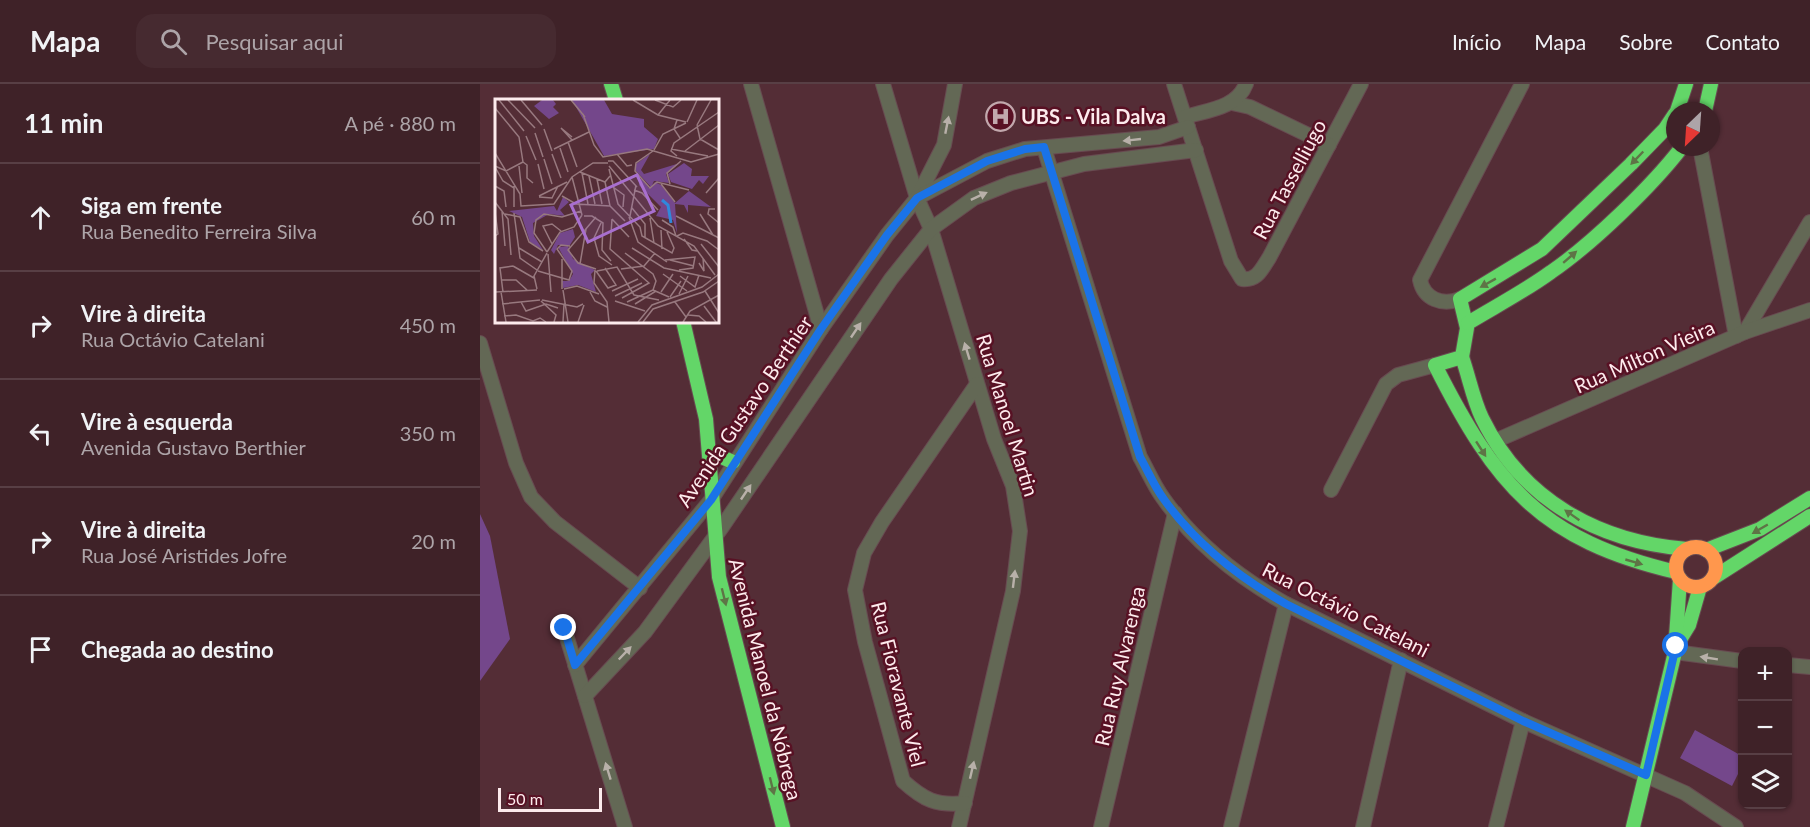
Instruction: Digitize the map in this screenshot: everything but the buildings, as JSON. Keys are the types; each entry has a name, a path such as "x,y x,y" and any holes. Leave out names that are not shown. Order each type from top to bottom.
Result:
{"street":[{"path":"611,84 616,99"},
{"path":"751,84 821,329"},
{"path":"917,198 944,145 955,84"},
{"path":"585,696 645,632 713,540 891,279 931,229 974,198 1049,171 1084,164 1196,150 1174,84"},
{"path":"1232,103 1242,93 1246,84"},
{"name":"Rua Tasselliugo","path":"1196,150 1231,261 1242,279 1250,280 1257,276 1269,258 1360,84"},
{"path":"1522,84 1420,280 1421,287 1433,299 1443,303 1460,299 1542,249 1666,128"},
{"path":"1681,102 1686,84"},
{"path":"1707,102 1711,84"},
{"name":"Rua Manoel Martin","path":"889,85 917,198 931,229 994,439 1013,486 1020,531 1013,591 959,827"},
{"path":"1232,103 1250,107 1329,145"},
{"name":"Avenida Gustavo Berthier","path":"575,665 711,500 733,462 821,329 887,235 917,198 987,161 1025,149 1159,137 1232,103"},
{"name":"Rua Octávio Catelani","path":"1044,147 1049,171 1140,457 1162,497 1199,540 1259,589 1286,604 1523,721 1684,793 1736,827"},
{"path":"1468,323 1552,272 1599,232 1675,156"},
{"path":"1702,156 1741,334"},
{"path":"1741,334 1810,222"},
{"path":"1460,299 1468,323 1468,334 1462,357 1482,418 1495,441 1540,493 1579,520 1611,536 1643,546 1687,549 1700,547 1706,550 1715,562 1713,578"},
{"name":"Rua Milton Vieira","path":"1495,441 1741,334 1810,310"},
{"name":"Avenida Manoel da Nóbrega","path":"682,322 691,348 710,452 713,540 719,577 783,827"},
{"path":"480,343 516,463 531,496 555,522 640,588"},
{"path":"1331,490 1386,384 1398,375 1462,357"},
{"path":"1435,365 1451,399 1492,466 1539,516 1574,538 1612,555 1678,576 1686,584 1700,587"},
{"name":"Rua Fioravante Viel","path":"965,803 944,805 919,796 903,781 865,642 855,590 864,553 882,522 977,384"},
{"path":"1451,399 1458,399 1472,392"},
{"path":"710,452 733,462"},
{"path":"1706,550 1750,535 1810,498"},
{"name":"Rua Ruy Alvarenga","path":"1101,827 1175,513"},
{"path":"1676,649 1689,626 1700,587 1810,516"},
{"path":"1633,827 1676,649 1675,626 1680,555 1687,549"},
{"path":"1231,827 1286,604"},
{"path":"564,628 626,827"},
{"path":"1676,649 1738,660"},
{"path":"1363,827 1401,660"},
{"path":"1792,665 1810,667"},
{"path":"1496,827 1523,721"}],"shaded area":[{"path":"480,514 490,536 510,639 480,681"},
{"path":"1695,730 1738,754 1738,774 1732,786 1680,758"}],"traffic: fast":[{"path":"611,84 616,99"},
{"path":"1680,102 1686,84"},
{"path":"1707,102 1711,84"},
{"path":"1666,128 1542,249 1460,299 1467,328 1462,357 1435,365 1479,444 1502,475 1528,502 1557,524 1590,543 1629,559 1676,572"},
{"path":"1468,323 1541,279 1585,246 1638,196 1674,156"},
{"path":"683,322 706,419 719,577 783,827"},
{"path":"1462,357 1482,418 1499,447 1518,472 1541,494 1566,512 1623,537 1654,545 1687,549"},
{"path":"710,452 733,462"},
{"path":"1706,550 1760,529 1810,498"},
{"path":"1713,578 1810,516"},
{"path":"1633,827 1675,652 1680,579"},
{"path":"1676,646 1689,625 1700,587"}],"traffic: slow":[{"path":"1696,547 1710,553 1716,567 1710,581 1696,587 1682,581 1676,567 1682,553 1696,547"}],"place":[{"name":"UBS - Vila Dalva","path":"1000,116"}],"route":[{"path":"564,628 575,665 711,500 733,462 821,329 887,235 917,198 954,176 987,161 1025,149 1044,147 1049,171 1140,457 1162,497 1199,540 1259,589 1523,721 1646,775 1676,646"}]}
